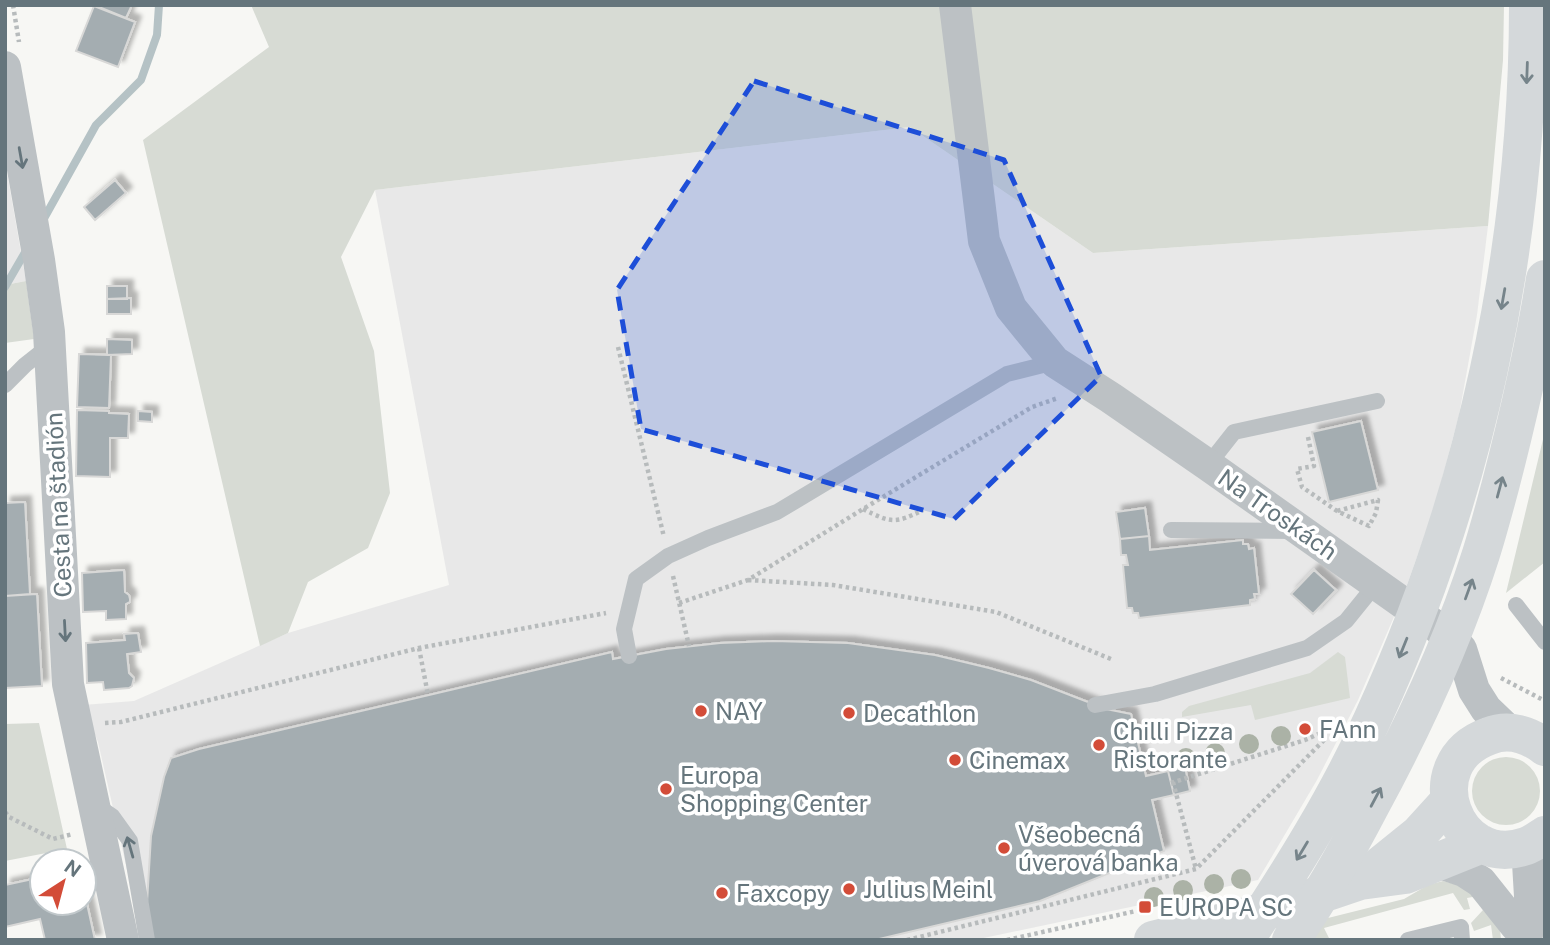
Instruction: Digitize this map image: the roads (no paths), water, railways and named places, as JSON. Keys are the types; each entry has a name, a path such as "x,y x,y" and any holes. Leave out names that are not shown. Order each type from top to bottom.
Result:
{"main road":[{"path":"1245,940 1305,848 1372,721 1427,590 1452,515 1490,368 1512,241 1522,158 1528,5"},
{"path":"1291,940 1340,865 1407,738 1437,671 1482,553 1527,376 1545,279"},
{"path":"1513,843 1466,833 1455,818 1449,801 1448,784 1462,753 1476,741 1493,734 1534,739"},
{"path":"1360,881 1419,834 1449,801"},
{"path":"1153,940 1286,906 1360,881 1405,875 1437,862 1513,843"}],"street":[{"name":"Na Troskách","path":"955,5 984,241 1012,308 1055,362 1208,465 1437,627 1461,649 1484,682 1486,709 1534,739"},
{"name":"Cesta na štadión","path":"5,67 39,260 49,346 68,684 123,940"},
{"name":"Na Troskách","path":"1462,753 1464,734 1484,682"},
{"path":"1513,843 1507,898 1521,935"},
{"path":"1437,862 1464,871 1481,882 1521,935"}],"lane":[{"path":"5,385 49,346"},
{"path":"629,656 624,629 636,579 668,556 777,512 1007,374 1055,362"},
{"path":"1208,465 1234,432 1377,401"},
{"path":"1171,530 1303,531"},
{"path":"1095,705 1156,694 1307,648 1346,621 1376,584"},
{"path":"1516,605 1545,642"},
{"path":"94,804 112,816 130,841 147,940"},
{"path":"1408,940 1461,927 1462,940"}],"waterway":[{"path":"42,222 96,125 141,80 157,35 159,5"},
{"path":"5,287 27,249"}],"place":[{"name":"NAY","path":"701,711"},
{"name":"Decathlon","path":"849,713"},
{"name":"FAnn","path":"1305,729"},
{"name":"Chilli Pizza Ristorante","path":"1099,745"},
{"name":"Cinemax","path":"955,760"},
{"name":"Europa Shopping Center","path":"666,789"},
{"name":"Všeobecná úverová banka","path":"1004,848"},
{"name":"Julius Meinl","path":"849,889"},
{"name":"Faxcopy","path":"722,893"},
{"name":"EUROPA SC","path":"1145,907"}]}
